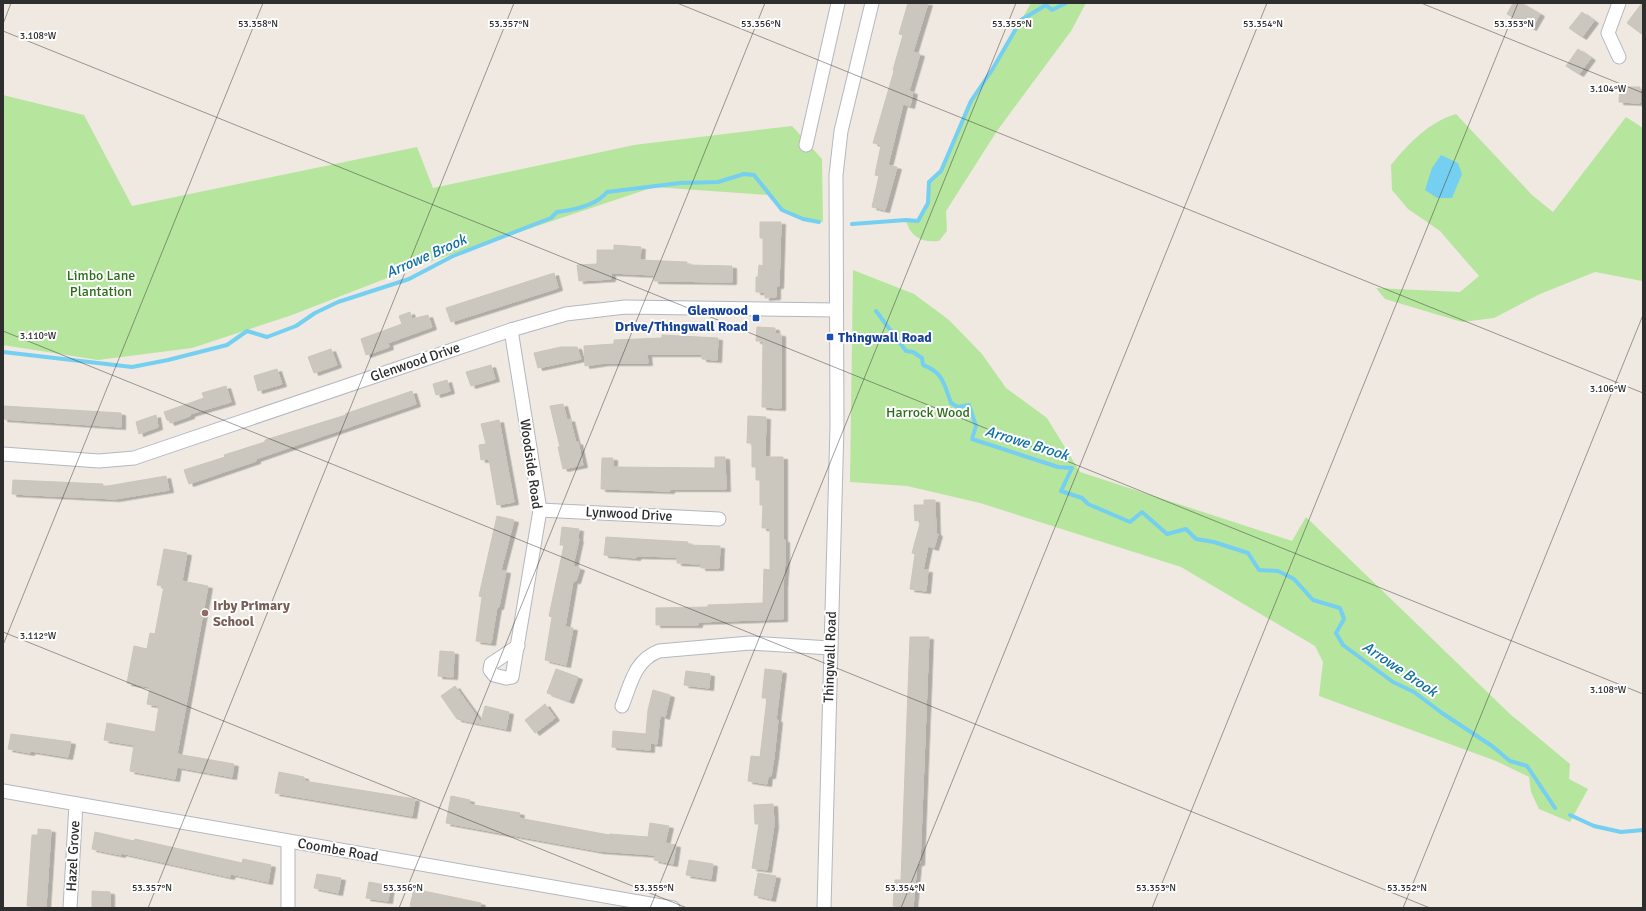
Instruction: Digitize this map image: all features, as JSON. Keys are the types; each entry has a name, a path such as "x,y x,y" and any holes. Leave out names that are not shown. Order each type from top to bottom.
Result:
{"street":[{"path":"806,145 838,3"},
{"name":"Thingwall Road","path":"824,908 837,426 836,175 841,131 872,3"},
{"path":"1619,57 1608,33 1620,3"},
{"name":"Glenwood Drive","path":"3,454 99,462 134,458 511,330 566,314 625,307 836,310"},
{"name":"Woodside Road","path":"511,330 540,510 518,646"},
{"name":"Lynwood Drive","path":"540,510 719,519"},
{"path":"622,706 639,665 648,655 659,650 750,643 830,648"},
{"name":"Coombe Road","path":"3,791 673,908"},
{"name":"Hazel Grove","path":"70,908 76,804"},
{"path":"288,841 288,908"}],"green space":[{"path":"1031,3 1086,3 1071,31 997,131 946,211 947,231 939,241 922,240 910,231 906,220 918,221 928,203 929,182 941,171 971,101 993,70"},
{"name":"Limbo Lane Plantation","path":"3,95 84,115 132,206 417,147 433,188 634,145 792,126 822,159 823,222 803,219 782,210 769,195 654,187 426,263 292,315 192,348 98,360 3,345"},
{"path":"1456,114 1532,195 1553,212 1626,117 1643,128 1642,281 1595,272 1540,294 1494,318 1462,322 1385,299 1376,288 1460,292 1479,276 1440,231 1408,209 1392,190 1391,165 1420,134 1437,122"},
{"name":"Harrock Wood","path":"853,270 914,294 949,320 982,354 1006,388 1047,418 1080,472 1292,541 1306,517 1510,714 1570,764 1569,779 1588,789 1570,822 1539,809 1531,792 1529,777 1496,761 1319,696 1323,662 1315,646 1181,567 980,503 907,486 850,482"}],"water":[{"path":"1441,155 1458,163 1462,174 1452,198 1437,198 1425,190 1432,168"}],"building":[{"path":"908,3 928,3 913,52 920,54 909,91 913,92 910,106 903,104 888,165 897,167 885,210 872,207 879,176 875,175 881,145 873,143 903,35 899,34"},
{"path":"1513,3 1521,3 1540,14 1532,28 1507,14"},
{"path":"1643,3 1643,35 1627,23"},
{"path":"1582,12 1594,21 1582,37 1569,28"},
{"path":"1578,49 1591,58 1579,74 1566,66"},
{"path":"1620,87 1640,87 1640,103 1619,102"},
{"path":"760,222 781,222 779,286 776,286 776,297 765,298 765,292 756,292 756,277 758,277 759,265 763,266 763,238 760,238"},
{"path":"614,245 641,247 640,260 687,262 687,265 732,266 732,282 654,281 654,275 611,273 611,279 579,281 577,265 597,264 597,250 614,250"},
{"path":"554,273 558,288 451,322 446,308"},
{"path":"410,312 412,319 428,315 432,327 388,343 389,347 366,355 361,339 402,324 399,316"},
{"path":"757,327 775,328 775,334 781,334 781,408 762,407 763,341 756,341"},
{"path":"662,335 718,338 717,360 702,359 702,354 647,354 648,363 605,363 585,366 584,346 614,344 614,340 662,338"},
{"path":"561,347 577,347 581,359 538,368 534,353"},
{"path":"331,349 337,365 314,373 308,357"},
{"path":"491,365 495,379 471,386 466,372"},
{"path":"277,369 282,384 258,391 254,376"},
{"path":"447,380 450,391 436,395 433,384"},
{"path":"226,386 231,402 190,414 190,416 170,423 169,420 167,420 164,412 204,398 202,393"},
{"path":"412,391 416,404 256,459 256,461 189,484 184,470 225,457 224,455 265,442 265,440 346,415 345,414"},
{"path":"563,404 567,420 570,419 576,443 578,442 583,465 563,469 558,447 560,447 550,406"},
{"path":"4,406 121,413 121,427 3,419"},
{"path":"156,415 158,427 139,434 136,422"},
{"path":"748,416 766,417 765,457 783,457 783,540 785,540 785,561 783,619 698,622 698,625 656,625 656,608 708,607 708,605 763,603 764,569 770,570 770,528 762,528 763,505 760,505 760,480 756,480 756,467 752,467 752,443 747,443"},
{"path":"499,420 514,502 497,505 489,459 481,460 479,445 486,444 481,424"},
{"path":"715,457 725,457 726,489 670,489 670,491 601,489 602,458 613,458 613,467 715,468"},
{"path":"166,476 169,490 115,499 12,494 13,480 103,484 102,487"},
{"path":"924,500 935,500 936,533 938,534 934,548 928,546 923,570 928,570 926,591 910,589 915,554 912,553 921,520 915,521 914,505 924,505"},
{"path":"497,516 514,520 501,570 506,571 499,607 497,607 491,643 476,641 482,597 479,596"},
{"path":"562,527 579,529 579,539 573,566 580,568 576,581 573,581 565,627 573,628 566,665 545,660 552,617 549,616 564,545 560,545"},
{"path":"606,537 688,542 688,545 720,546 719,568 701,568 701,564 677,563 677,557 637,556 636,558 604,555"},
{"path":"164,549 187,553 182,581 208,586 177,754 234,764 232,777 177,767 175,779 130,771 134,745 104,740 107,723 155,732 159,706 147,704 150,687 127,683 134,646 147,649 150,633 155,634 164,586 157,585"},
{"path":"910,637 929,637 920,863 917,863 913,908 893,906 895,880 901,880"},
{"path":"440,651 454,652 453,677 438,676"},
{"path":"556,669 578,677 569,701 547,693"},
{"path":"765,669 782,671 776,720 778,720 774,757 771,776 768,776 767,784 748,781 751,756 760,757 767,698 762,698"},
{"path":"686,671 710,674 709,688 684,685"},
{"path":"455,686 481,722 485,706 509,712 506,729 457,719 441,696"},
{"path":"653,690 670,695 665,717 660,715 657,744 650,743 650,750 612,747 613,731 646,734 648,710"},
{"path":"545,704 555,718 535,733 525,720"},
{"path":"11,734 71,742 68,757 8,749"},
{"path":"279,772 304,777 304,781 415,799 412,816 275,793"},
{"path":"451,796 470,800 469,804 520,813 519,818 609,835 648,837 650,823 669,826 665,843 676,845 673,864 654,860 655,855 599,851 446,823"},
{"path":"773,804 774,825 767,870 752,868 759,824 755,824 754,805"},
{"path":"38,829 51,830 46,907 27,906 32,835 38,835"},
{"path":"95,832 134,841 135,839 242,863 243,859 271,865 268,882 231,874 230,877 121,853 121,855 92,849"},
{"path":"689,860 713,864 711,879 686,875"},
{"path":"758,873 776,876 771,899 754,895"},
{"path":"317,874 341,878 338,893 314,888"},
{"path":"369,882 390,886 388,901 366,898"},
{"path":"414,889 481,903 480,908 421,908 410,906"},
{"path":"92,891 110,892 110,908 92,908"}],"waterway":[{"path":"852,224 906,220 918,221 928,203 929,182 941,171 971,101 992,70 1021,20 1046,5 1052,10 1066,3"},
{"name":"Arrowe Brook","path":"3,352 132,367 168,360 227,345 247,331 267,337 296,326 315,313 338,302 409,279 453,256 551,218 557,212 591,204 607,192 680,183 718,182 744,174 754,175 782,210 803,219 819,222"},
{"name":"Arrowe Brook","path":"876,311 906,351 913,352 922,358 923,365 935,371 939,375 951,403 958,407 969,405 976,426 972,439 1058,467 1072,468 1061,491 1082,498 1088,504 1130,522 1142,512 1167,534 1186,529 1196,539 1214,542 1248,553 1259,570 1278,571 1294,579 1313,600 1340,608 1344,619 1336,633 1343,645 1393,682 1414,692 1442,713 1492,746 1510,761 1527,766 1555,808"},
{"name":"Arrowe Brook","path":"1570,815 1594,826 1621,832 1643,830"}],"place":[{"name":"Glenwood Drive/Thingwall Road","path":"756,318"},
{"name":"Thingwall Road","path":"830,337"},
{"name":"Irby Primary School","path":"205,613"}]}
